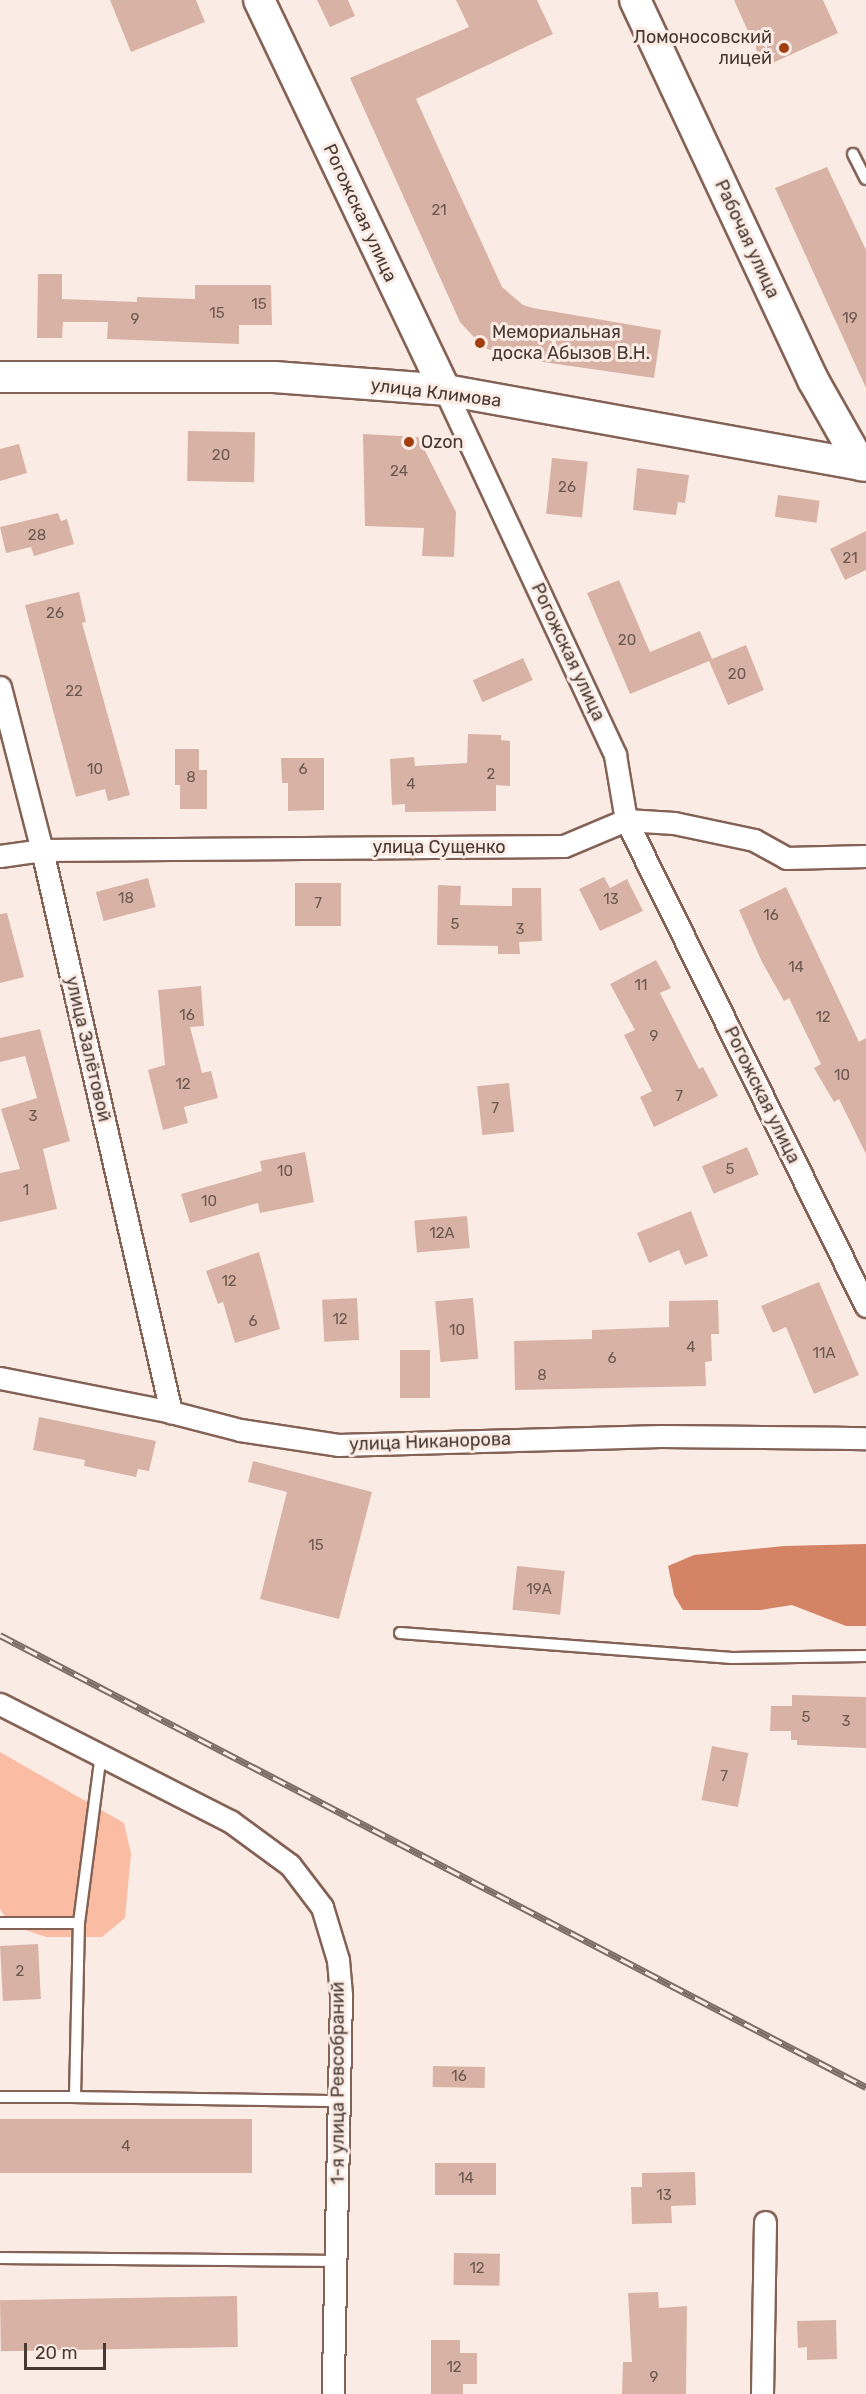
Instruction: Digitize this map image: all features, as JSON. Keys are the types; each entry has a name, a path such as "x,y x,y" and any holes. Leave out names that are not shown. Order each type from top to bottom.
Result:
{"main road":[{"name":"Рогожская улица","path":"259,0 445,390"},
{"name":"Рабочая улица","path":"635,0 813,380 864,468"},
{"name":"улица Климова","path":"0,376 274,377 445,390 864,468"}],"street":[{"name":"Рогожская улица","path":"445,390 615,755 626,820 866,1306"},
{"name":"улица Залётовой","path":"0,687 42,850 171,1412"},
{"name":"улица Сущенко","path":"0,856 42,850 564,846 626,820 674,823 754,840 786,858 866,856"},
{"name":"улица Никанорова","path":"0,1378 171,1412 240,1430 338,1445 661,1436 866,1438"},
{"name":"1-я улица Ревсобраний","path":"0,1704 101,1754 246,1831 290,1865 307,1884 322,1907 338,1960 341,1996 333,2394"},
{"path":"762,2394 765,2222"}],"lane":[{"path":"853,154 866,179"},
{"path":"400,1633 732,1658 866,1656"},
{"path":"75,2097 79,1923 101,1754"},
{"path":"0,1923 79,1923"},
{"path":"0,2097 340,2102"},
{"path":"0,2258 336,2261"}],"shaded area":[{"path":"866,1544 866,1626 846,1626 792,1605 761,1610 683,1610 674,1595 668,1566 694,1555 784,1546"},
{"path":"0,1752 124,1823 131,1854 125,1918 102,1937 46,1937 11,1925 0,1909"}],"building":[{"path":"110,0 196,0 205,22 131,52"},
{"path":"317,0 348,0 355,16 330,27"},
{"path":"456,0 537,0 553,34 416,99 502,287 523,305 533,308 661,330 654,378 508,357 483,347 460,322 350,78 469,27"},
{"path":"734,0 823,0 838,33 764,67"},
{"path":"827,167 866,250 866,388 775,188"},
{"path":"38,274 62,274 62,299 137,302 137,297 195,299 195,285 271,285 272,325 239,325 239,344 107,339 108,322 63,322 62,338 37,338"},
{"path":"188,431 255,432 254,482 187,481"},
{"path":"363,434 418,437 456,512 454,557 422,556 424,528 365,526"},
{"path":"19,444 27,473 0,481 0,449"},
{"path":"552,458 588,462 582,517 546,514"},
{"path":"637,468 689,475 685,503 678,502 676,515 633,510"},
{"path":"778,495 820,501 817,523 775,517"},
{"path":"58,513 61,521 67,519 74,544 34,556 31,547 6,553 0,527"},
{"path":"866,531 866,570 845,580 830,549"},
{"path":"619,580 650,652 700,631 712,659 746,645 764,690 728,705 709,661 630,694 587,593"},
{"path":"79,592 86,622 82,623 130,795 108,801 105,789 76,797 25,605"},
{"path":"523,658 533,680 483,702 473,680"},
{"path":"468,734 501,735 501,740 510,741 510,786 496,785 496,811 405,812 405,804 392,805 390,759 414,757 415,766 467,763"},
{"path":"175,749 199,749 199,770 207,770 207,809 180,809 180,785 175,785"},
{"path":"281,758 324,758 324,810 288,811 288,783 282,783"},
{"path":"604,877 610,888 627,879 643,911 600,931 579,889"},
{"path":"148,878 156,907 104,921 96,892"},
{"path":"295,883 341,883 341,926 295,926"},
{"path":"438,885 461,886 460,905 512,906 512,888 541,888 542,941 519,942 520,954 498,954 498,946 437,945"},
{"path":"786,887 859,1042 866,1038 866,1154 839,1099 834,1102 814,1068 821,1064 789,998 784,1001 762,962 739,910"},
{"path":"7,913 24,977 0,983 0,914"},
{"path":"656,960 671,988 660,993 699,1069 703,1067 718,1096 654,1127 640,1097 652,1091 624,1035 635,1030 610,984"},
{"path":"201,986 204,1026 190,1027 202,1073 211,1071 218,1098 184,1107 188,1123 163,1130 148,1070 165,1065 158,990"},
{"path":"40,1029 70,1141 43,1149 57,1209 0,1222 0,1173 20,1169 1,1109 37,1098 25,1056 0,1062 0,1038"},
{"path":"509,1083 514,1132 482,1135 477,1086"},
{"path":"747,1147 759,1175 714,1194 702,1166"},
{"path":"305,1152 314,1202 260,1213 258,1203 190,1223 181,1194 262,1171 260,1161"},
{"path":"691,1211 708,1256 685,1265 679,1250 649,1263 637,1233"},
{"path":"467,1216 470,1248 417,1252 414,1221"},
{"path":"259,1252 280,1329 235,1343 223,1302 218,1304 206,1271"},
{"path":"819,1282 859,1375 814,1394 786,1327 773,1333 761,1306"},
{"path":"357,1298 359,1340 324,1342 322,1300"},
{"path":"473,1298 478,1359 440,1362 435,1301"},
{"path":"718,1300 719,1334 711,1334 712,1361 705,1362 706,1386 515,1390 514,1341 592,1339 592,1330 669,1327 669,1301"},
{"path":"400,1350 430,1350 430,1398 400,1398"},
{"path":"39,1417 156,1441 149,1471 138,1469 136,1477 84,1466 85,1460 33,1450"},
{"path":"253,1461 372,1492 339,1619 260,1599 287,1492 248,1482"},
{"path":"517,1566 565,1571 560,1615 512,1610"},
{"path":"792,1695 866,1697 866,1748 797,1745 797,1740 791,1740 791,1731 770,1731 771,1706 792,1706"},
{"path":"712,1746 748,1753 738,1807 702,1800"},
{"path":"38,1944 41,1999 3,2001 0,1946"},
{"path":"433,2066 485,2067 485,2088 433,2087"},
{"path":"0,2119 252,2119 252,2173 0,2173"},
{"path":"435,2163 496,2163 496,2195 435,2195"},
{"path":"695,2172 696,2205 671,2206 672,2223 632,2224 631,2187 642,2187 642,2173"},
{"path":"454,2253 500,2254 499,2286 453,2285"},
{"path":"658,2292 659,2308 687,2306 686,2394 622,2394 623,2362 632,2362 628,2293"},
{"path":"237,2296 238,2347 1,2351 0,2300"},
{"path":"836,2320 837,2359 807,2360 807,2347 798,2348 797,2321"},
{"path":"431,2340 460,2340 460,2353 477,2353 477,2384 463,2384 463,2394 431,2394"}],"railway":[{"path":"0,1635 866,2087"}],"place":[{"name":"Ломоносовский лицей","path":"784,48"},
{"name":"Мемориальная доска Абызов В.Н.","path":"480,343"},
{"name":"Ozon","path":"409,442"}]}
